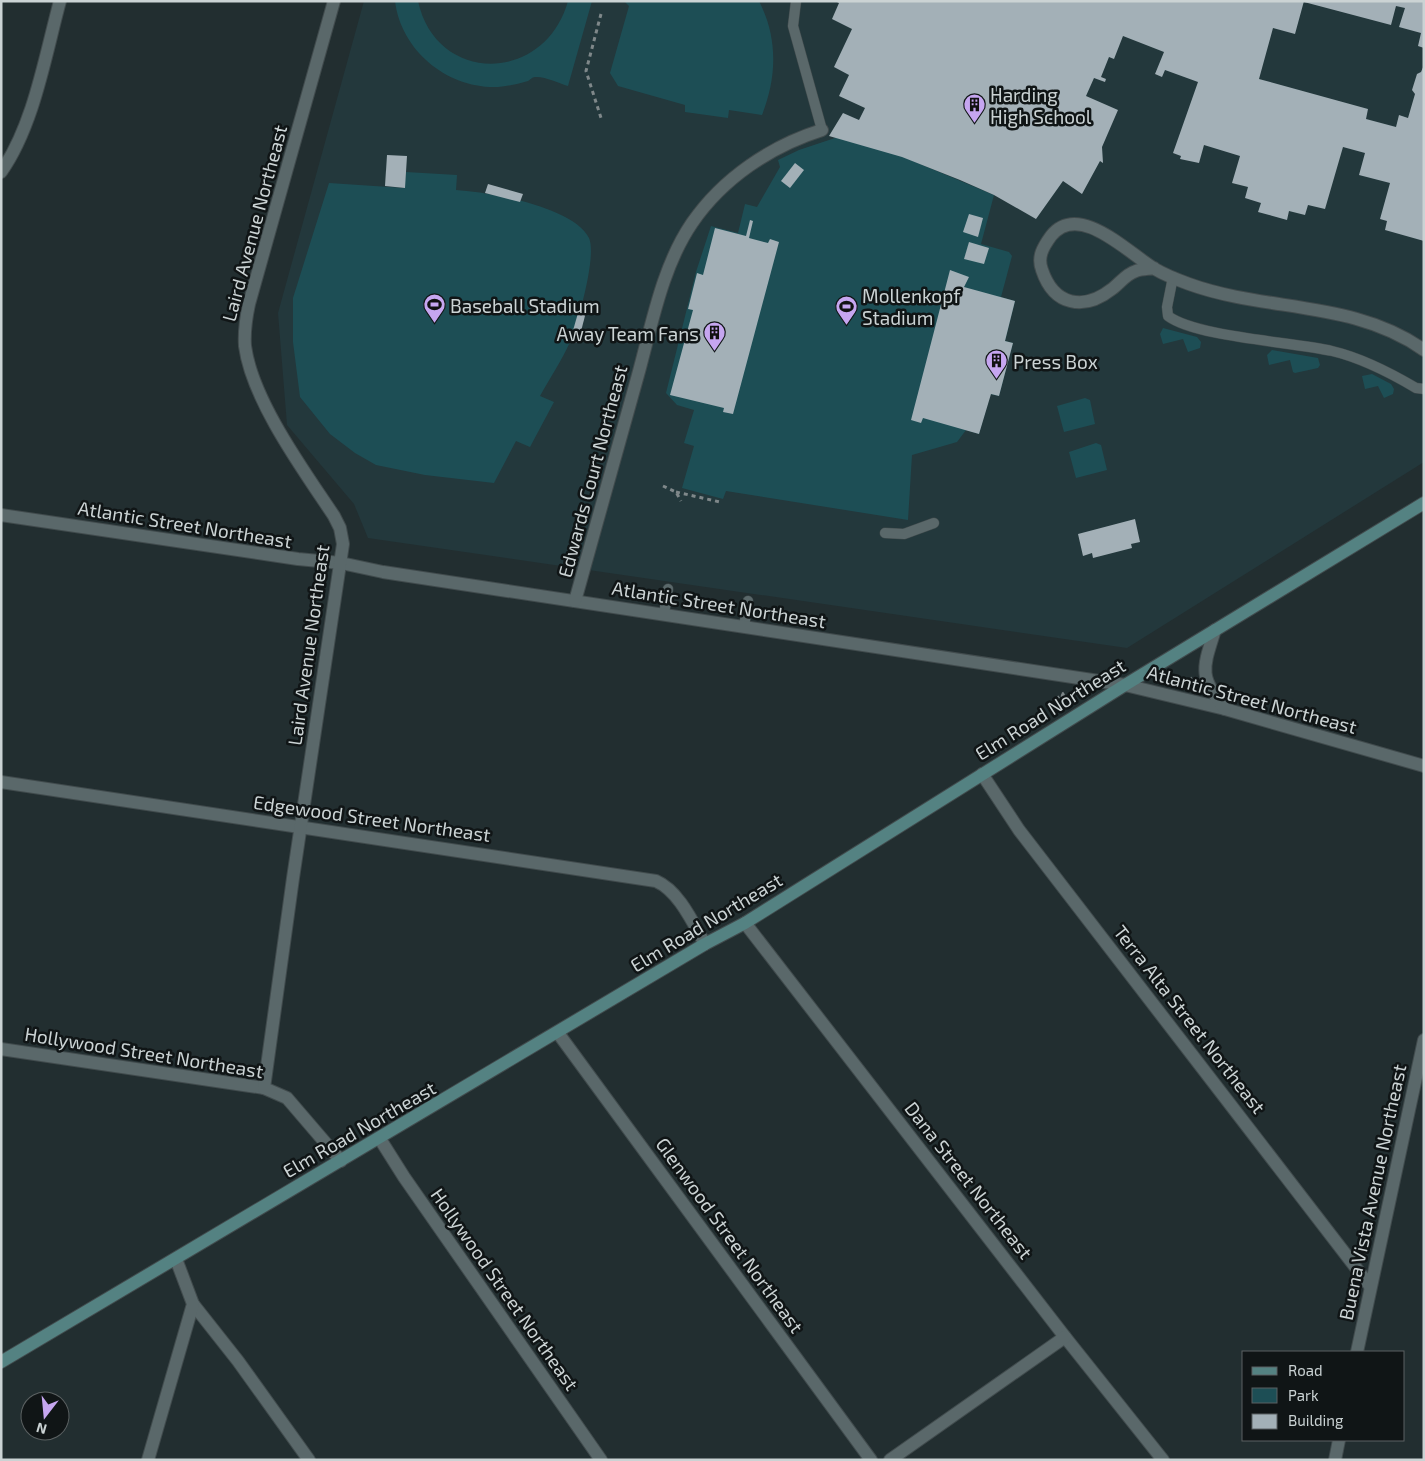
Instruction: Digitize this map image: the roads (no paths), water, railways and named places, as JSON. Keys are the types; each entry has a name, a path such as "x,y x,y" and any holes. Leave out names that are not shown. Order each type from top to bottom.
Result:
{"main road":[{"name":"Elm Road Northeast","path":"1,1362 380,1139 705,944 745,923 1124,685 1424,503"}],"street":[{"path":"1,172 17,144 30,111 60,1"},
{"name":"Laird Avenue Northeast","path":"264,1088 343,544 340,528 286,443 252,376 245,335 249,304 334,1"},
{"name":"Edwards Court Northeast","path":"575,601 660,294 682,239 698,214 718,192 746,168 790,142 822,130"},
{"path":"1154,268 1135,271 1097,300 1080,303 1068,302 1055,293 1045,281 1040,264 1041,252 1058,228 1075,223 1105,234 1154,268 1173,277 1219,292 1357,318 1389,330 1424,350"},
{"name":"Atlantic Street Northeast","path":"1,515 298,559 341,563 383,572 1124,685 1225,708 1424,766"},
{"path":"1215,630 1205,663 1206,679 1214,694 1225,708"},
{"name":"Terra Alta Street Northeast","path":"982,774 1019,830 1370,1286"},
{"name":"Edgewood Street Northeast","path":"1,782 656,881 666,885 688,915 705,944"},
{"name":"Dana Street Northeast","path":"745,923 1065,1337 1163,1460"},
{"name":"Glenwood Street Northeast","path":"558,1033 870,1460"},
{"name":"Buena Vista Avenue Northeast","path":"1357,1351 1424,1040"},
{"name":"Hollywood Street Northeast","path":"1,1049 264,1088 287,1098 341,1161"},
{"name":"Hollywood Street Northeast","path":"380,1139 601,1460"},
{"path":"176,1259 193,1304 238,1361 309,1460"},
{"path":"148,1460 193,1304"},
{"path":"890,1460 1065,1337"},
{"path":"1335,1460 1339,1441"}],"lane":[{"path":"796,1 793,26 822,130"},
{"path":"1173,277 1166,307 1168,316 1173,320 1208,330 1333,351 1371,364 1416,388 1424,388"},
{"path":"885,533 904,534 934,523"},
{"path":"664,614 668,589"},
{"path":"744,626 748,601"}],"place":[{"name":"Harding High School","path":"974,124"},
{"name":"Baseball Stadium","path":"434,324"},
{"name":"Mollenkopf Stadium","path":"846,325"},
{"name":"Away Team Fans","path":"715,352"},
{"name":"Press Box","path":"997,380"}]}
